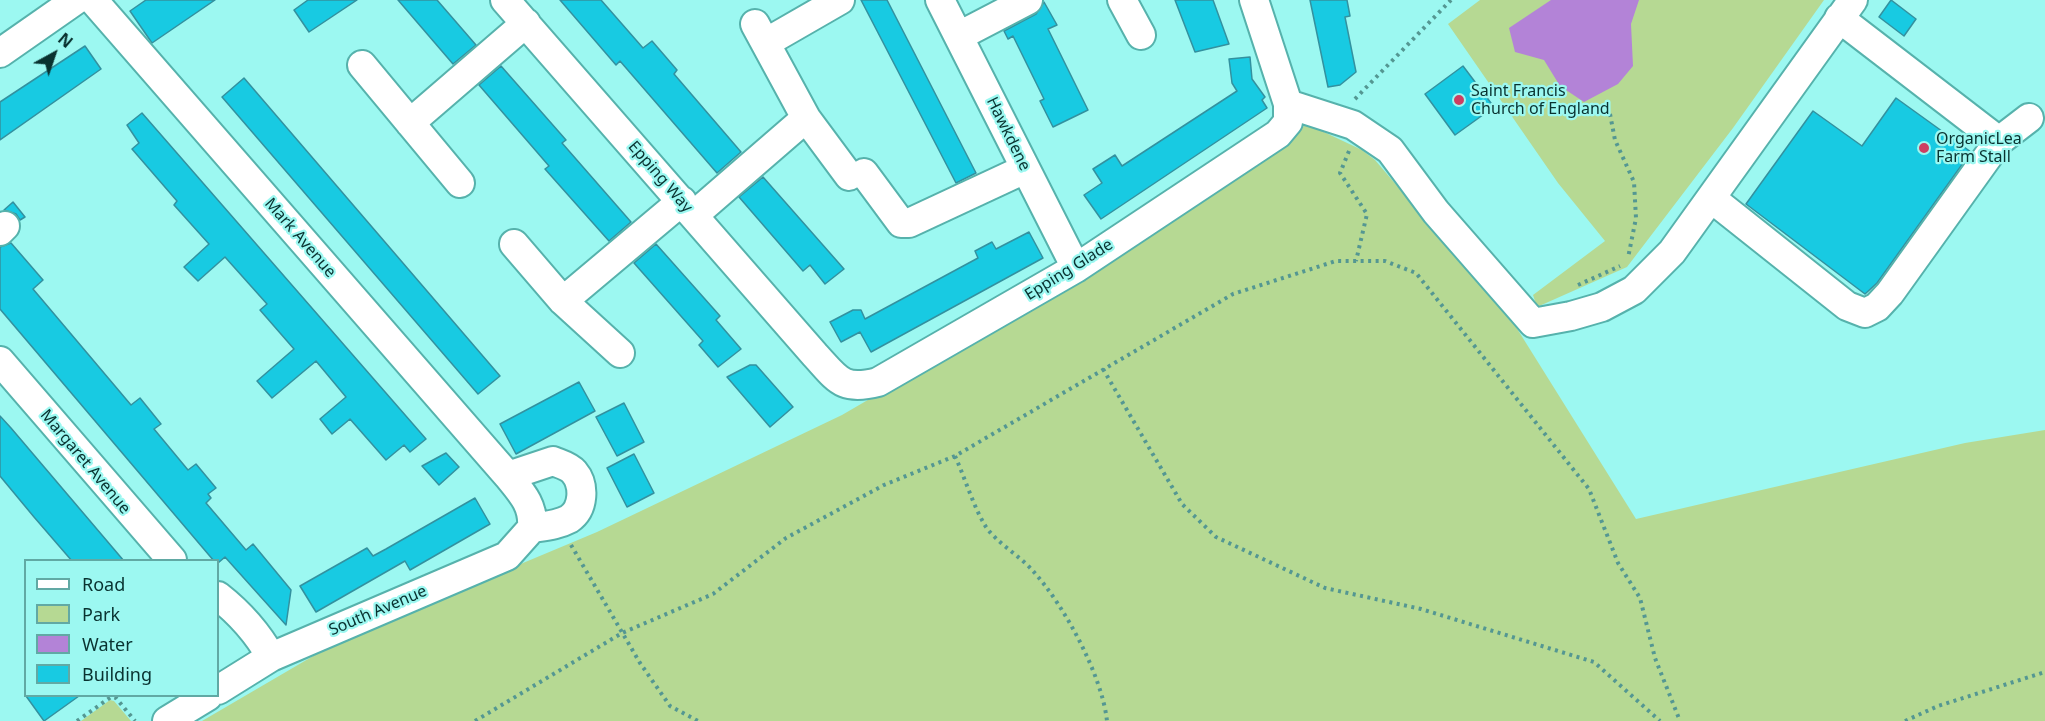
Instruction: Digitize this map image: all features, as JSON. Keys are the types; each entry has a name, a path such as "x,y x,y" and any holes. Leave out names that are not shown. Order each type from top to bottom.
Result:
{"street":[{"path":"0,53 76,0"},
{"name":"Mark Avenue","path":"93,0 508,476 545,526"},
{"path":"840,0 761,33 778,69 806,118 901,223 909,223 1024,169"},
{"name":"Hawkdene","path":"940,0 1076,268"},
{"path":"959,36 1028,0"},
{"path":"1122,0 1141,35"},
{"path":"1254,0 1286,96 1347,123 1390,150 1436,212 1533,323 1602,307 1634,290 1672,252 1846,9 1999,141"},
{"path":"410,123 515,7"},
{"name":"Epping Way","path":"515,7 815,355"},
{"path":"362,65 460,183"},
{"name":"Epping Glade","path":"815,355 842,384 857,387 878,382 1076,268 1278,134 1288,122 1286,96"},
{"path":"563,301 806,118"},
{"path":"1711,198 1847,306 1865,313 1877,307 1890,293 1999,141 2029,118"},
{"path":"514,244 563,301 620,353"},
{"name":"Margaret Avenue","path":"0,361 170,559"},
{"path":"508,476 553,461 573,471 582,493 579,508 572,517 545,526"},
{"name":"South Avenue","path":"219,689 271,657 507,556 545,526"},
{"path":"219,597 239,613 258,634 271,657"},
{"path":"167,721 206,697"}],"path":[{"path":"1356,261 1366,214 1340,174 1347,123 1414,40 1451,0"},
{"path":"1569,289 1624,264 1629,256 1636,218 1634,182 1615,140 1610,114"},
{"path":"475,721 622,633 713,594 786,538 884,484 955,456 1233,294 1336,261 1385,261 1416,273 1589,489 1618,563 1640,598 1654,658 1680,721"},
{"path":"1103,369 1182,504 1216,537 1325,588 1421,609 1594,662 1660,721"},
{"path":"955,456 987,527 1033,571 1057,603 1088,662 1106,709 1107,721"},
{"path":"545,526 622,633 670,706 698,721"},
{"path":"1905,721 1938,706 2045,672"},
{"path":"77,721 110,697"},
{"path":"114,697 135,721"}],"green space":[{"path":"1480,0 1824,0 1733,128 1627,267 1537,307 1533,295 1605,241 1558,183 1448,24"},
{"path":"1307,124 1362,150 1375,160 1511,319 1636,519 1965,443 2045,430 2045,721 202,721 344,638 597,532 842,415 1081,276"},
{"path":"110,700 114,701 131,721 81,721"}],"water":[{"path":"1551,0 1639,0 1631,24 1633,66 1618,84 1584,102 1560,86 1544,60 1515,52 1509,28"}],"building":[{"path":"146,0 215,0 152,43 130,11"},
{"path":"308,0 357,0 309,32 294,10"},
{"path":"398,0 437,0 476,45 453,64"},
{"path":"560,0 601,0 643,48 652,41 677,70 674,74 741,152 717,173 620,61 616,65"},
{"path":"861,0 887,0 976,173 956,183"},
{"path":"1175,0 1213,0 1229,44 1195,52"},
{"path":"1310,0 1347,0 1350,16 1345,17 1356,72 1340,85 1328,87"},
{"path":"1891,0 1916,19 1904,36 1879,17"},
{"path":"1044,2 1057,25 1048,29 1088,110 1053,127 1040,101 1044,99 1013,36 1008,39 1004,31 1036,14"},
{"path":"85,46 101,69 0,140 0,102"},
{"path":"1250,57 1252,79 1265,97 1262,100 1267,108 1101,219 1084,195 1102,183 1093,169 1115,155 1122,166 1237,91 1232,83 1229,59"},
{"path":"501,66 566,140 562,143 631,222 609,241 545,169 549,166 479,85"},
{"name":"Saint Francis Church of England","path":"1463,66 1494,107 1455,135 1425,94"},
{"path":"244,78 500,376 478,394 222,97"},
{"path":"1896,98 1971,152 1877,283 1865,294 1746,204 1813,111 1862,146"},
{"path":"142,113 426,439 410,452 404,445 386,460 350,419 332,434 320,419 346,397 316,361 272,398 257,381 294,349 260,310 267,304 225,257 198,281 184,267 209,244 174,205 177,201 132,149 139,143 127,125"},
{"path":"763,177 844,269 825,284 810,265 803,271 739,197"},
{"path":"13,202 25,217 20,220 16,214 4,210"},
{"path":"1029,232 1043,258 871,352 860,332 841,342 830,322 853,310 861,310 865,319 978,258 975,251 992,242 996,249"},
{"path":"11,243 43,280 33,289 131,405 140,398 161,424 154,429 188,470 196,464 216,488 208,494 211,498 206,503 246,550 253,544 291,590 286,625 225,557 219,562 219,559 212,559 0,309 0,247"},
{"path":"656,244 720,316 716,320 741,349 718,367 699,345 703,341 634,263"},
{"path":"750,365 756,365 793,407 770,427 727,377"},
{"path":"579,382 595,411 516,454 500,424"},
{"path":"624,403 644,442 617,456 596,417"},
{"path":"0,416 122,559 70,559 0,476"},
{"path":"446,453 459,467 439,485 422,466"},
{"path":"634,454 654,493 627,507 607,468"},
{"path":"475,498 490,524 410,570 405,561 316,612 300,586 367,548 373,556"},
{"path":"27,697 78,697 44,721"}],"place":[{"name":"Saint Francis Church of England","path":"1459,100"},
{"name":"OrganicLea Farm Stall","path":"1924,148"}]}
